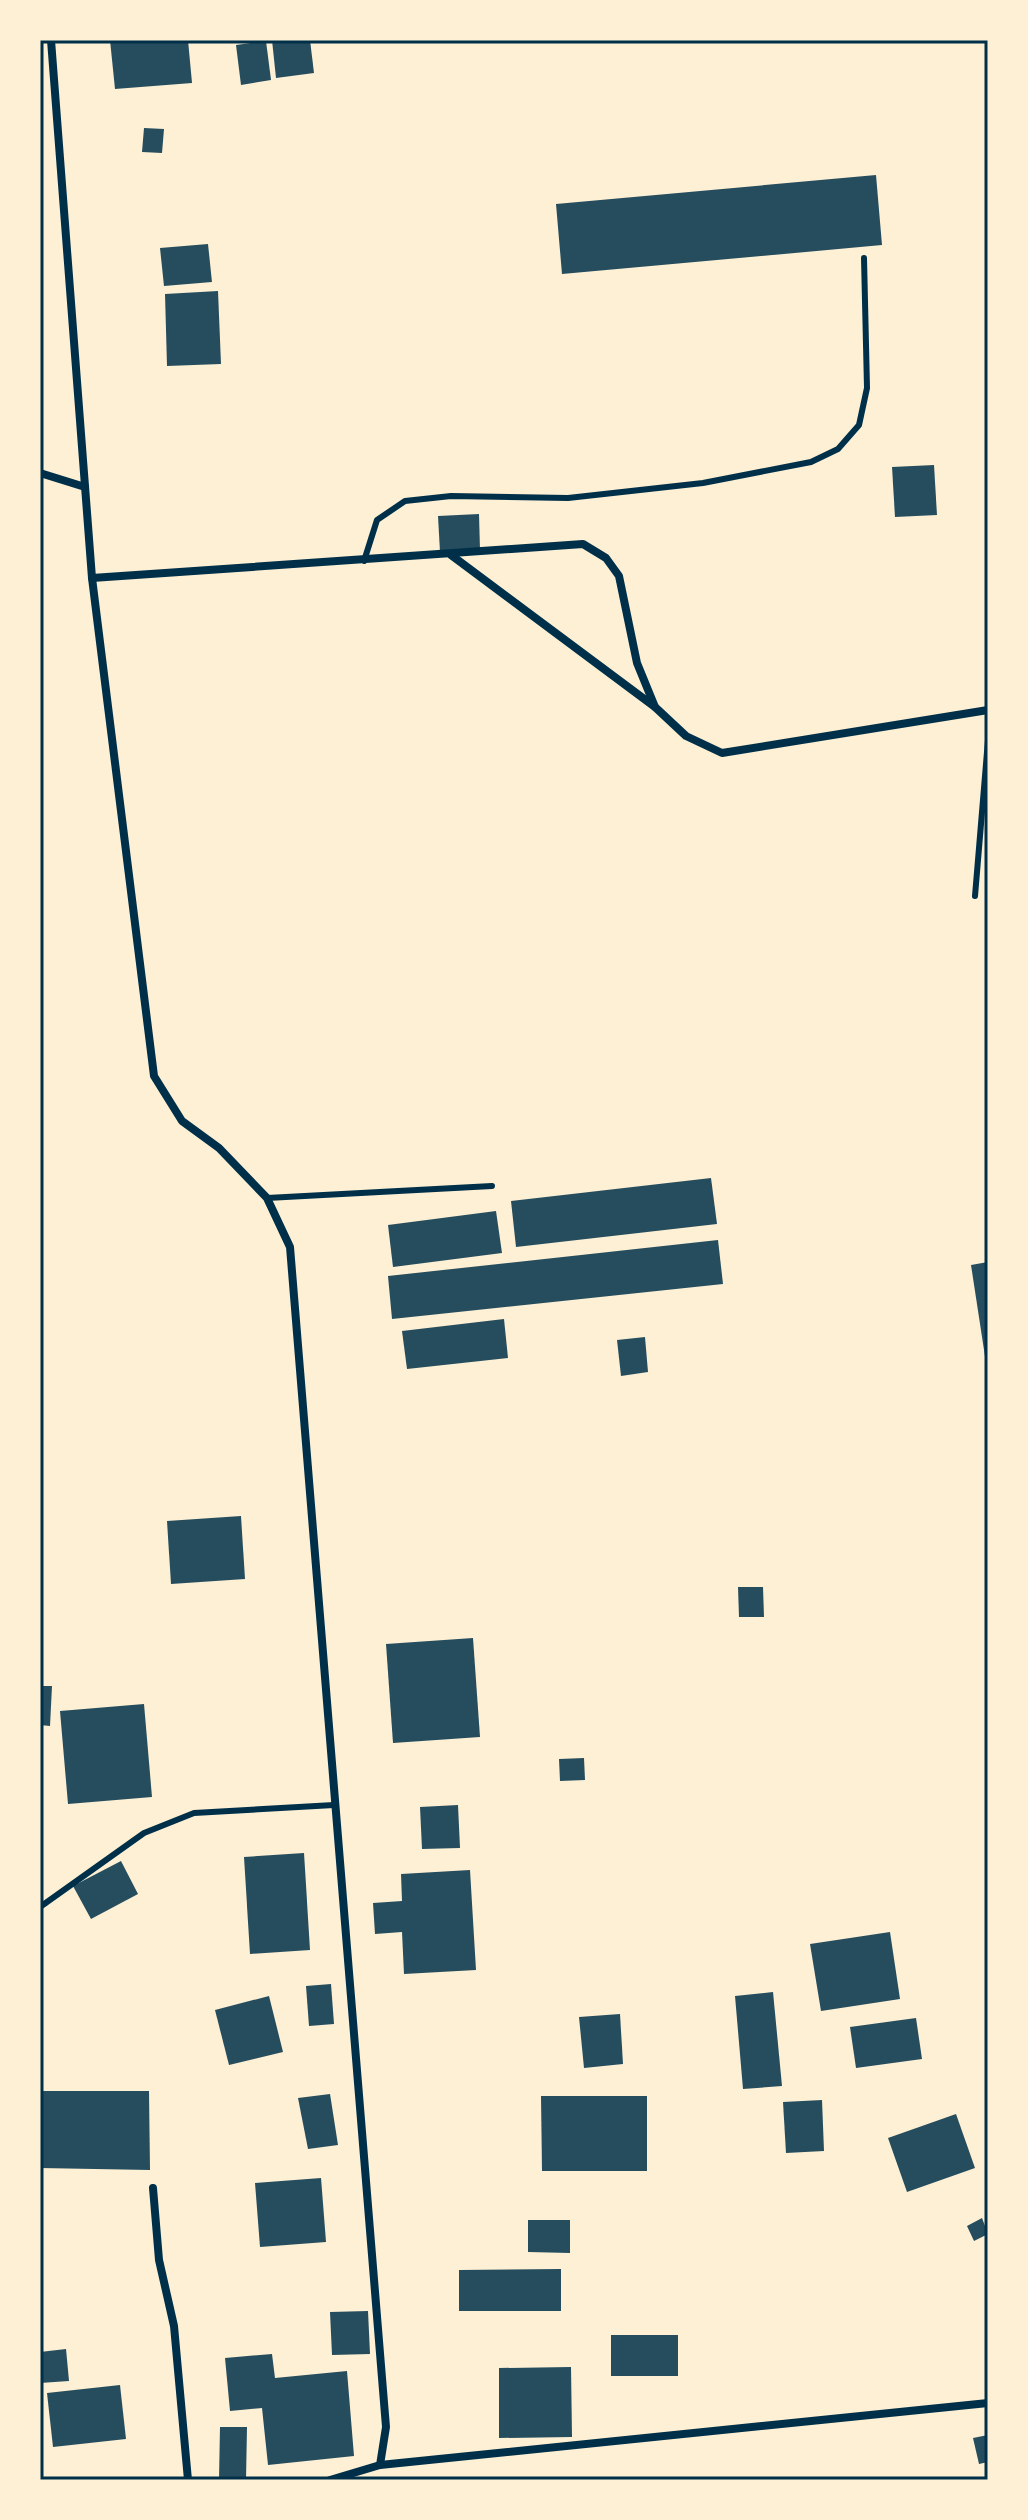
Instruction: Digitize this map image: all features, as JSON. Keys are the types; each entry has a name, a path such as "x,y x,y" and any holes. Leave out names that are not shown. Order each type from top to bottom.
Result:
{"street":[{"path":"51,40 92,578 154,1076 182,1121 219,1148 267,1198 290,1247 386,2427 380,2465"},
{"path":"40,473 85,487"},
{"path":"92,578 583,544 606,558 619,576 637,663 655,707"},
{"path":"450,554 655,707 686,736 722,753 988,710"},
{"path":"153,2188 159,2260 174,2326 188,2480"},
{"path":"330,2480 380,2465 988,2403"}],"lane":[{"path":"364,561 377,520 405,501 451,496 568,498 703,483 811,462 838,449 859,425 867,388 864,258"},
{"path":"975,896 988,740"},
{"path":"267,1198 492,1186"},
{"path":"40,1907 144,1833 194,1813 334,1805"}],"building":[{"path":"110,40 188,40 192,83 115,89"},
{"path":"272,40 310,40 314,73 276,78"},
{"path":"266,41 271,80 241,85 236,45"},
{"path":"144,128 164,129 162,153 142,152"},
{"path":"876,175 882,245 562,274 556,204"},
{"path":"208,244 212,282 164,286 160,248"},
{"path":"218,291 221,364 167,366 165,294"},
{"path":"934,465 937,515 895,517 892,467"},
{"path":"479,514 480,550 440,552 438,516"},
{"path":"711,1178 717,1224 516,1247 511,1201"},
{"path":"496,1211 502,1253 393,1267 388,1225"},
{"path":"718,1240 723,1284 392,1319 388,1276"},
{"path":"988,1262 988,1363 986,1363 971,1265"},
{"path":"504,1319 508,1358 407,1369 402,1331"},
{"path":"645,1337 648,1372 621,1376 617,1340"},
{"path":"241,1516 245,1579 171,1584 167,1521"},
{"path":"738,1587 763,1587 764,1617 739,1617"},
{"path":"473,1638 480,1737 393,1743 386,1644"},
{"path":"40,1686 52,1686 50,1726 40,1725"},
{"path":"144,1704 152,1797 68,1804 60,1711"},
{"path":"584,1758 585,1780 560,1781 559,1759"},
{"path":"458,1805 460,1848 422,1849 420,1807"},
{"path":"304,1853 310,1950 250,1954 244,1857"},
{"path":"121,1861 138,1894 91,1919 73,1886"},
{"path":"470,1870 476,1970 404,1974 402,1932 375,1934 373,1903 402,1901 401,1874"},
{"path":"890,1932 900,1999 821,2011 810,1944"},
{"path":"331,1984 334,2024 309,2026 306,1986"},
{"path":"773,1992 782,2086 743,2089 735,1996"},
{"path":"269,1996 283,2052 229,2065 215,2010"},
{"path":"620,2014 623,2064 584,2068 579,2017"},
{"path":"916,2018 922,2059 856,2068 850,2027"},
{"path":"40,2091 149,2091 150,2170 40,2168"},
{"path":"330,2094 338,2145 308,2149 298,2098"},
{"path":"541,2096 647,2096 647,2171 542,2171"},
{"path":"822,2100 824,2151 786,2153 783,2102"},
{"path":"956,2114 975,2168 907,2192 888,2138"},
{"path":"321,2178 326,2242 260,2247 255,2183"},
{"path":"982,2218 988,2234 974,2241 967,2226"},
{"path":"528,2220 570,2220 570,2253 528,2252"},
{"path":"561,2269 561,2311 459,2311 459,2270"},
{"path":"368,2311 370,2354 332,2355 330,2312"},
{"path":"611,2335 678,2335 678,2376 611,2376"},
{"path":"66,2349 69,2381 40,2383 40,2352"},
{"path":"272,2354 275,2378 347,2371 354,2456 268,2465 262,2408 230,2411 225,2358"},
{"path":"571,2367 572,2437 499,2438 499,2368"},
{"path":"120,2385 126,2439 53,2447 47,2393"},
{"path":"220,2427 247,2427 246,2480 219,2480"},
{"path":"988,2435 988,2462 979,2464 973,2438"}]}
